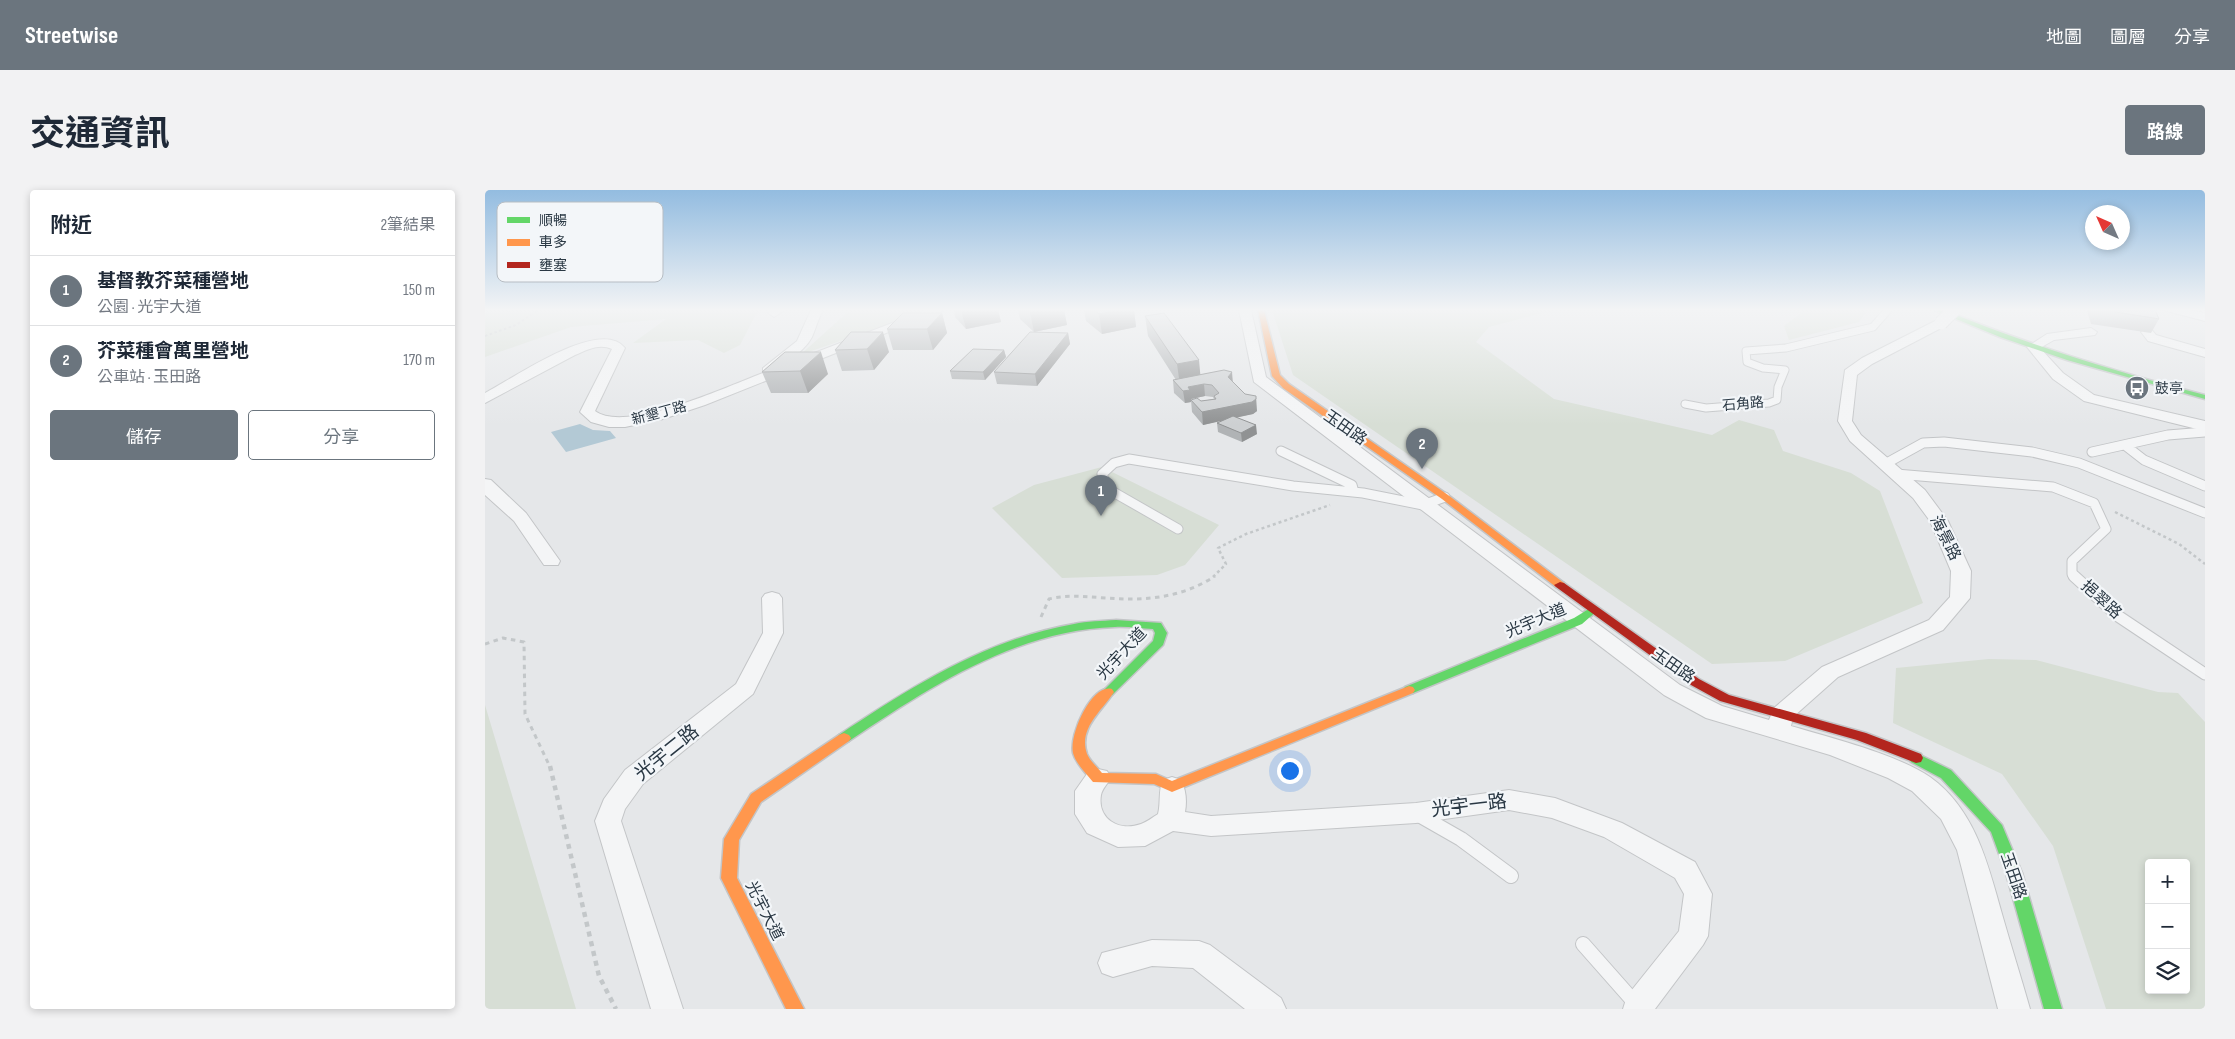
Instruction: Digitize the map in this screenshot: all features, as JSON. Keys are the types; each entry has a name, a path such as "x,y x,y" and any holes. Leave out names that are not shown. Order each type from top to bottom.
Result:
{"street":[{"name":"新墾丁路","path":"485,399 582,348"},
{"name":"新墾丁路","path":"619,348 587,412 592,419 609,423 629,422 670,412 839,348"},
{"path":"759,379 796,348"},
{"name":"玉田路","path":"1253,348 1259,379 1423,505 1585,616"},
{"name":"玉田路","path":"1270,348 1276,376 1281,381 1445,497 1672,690 1713,712 1861,736 1905,753 1946,774 1997,829 2014,873 2053,1009"},
{"name":"海景路","path":"1780,722 1830,672 1936,625 1960,598 1961,572 1939,521 1919,494 1855,438 1845,421 1850,374 1889,348"},
{"path":"2039,348 2044,364 2072,389 2089,398 2205,426"},
{"path":"2047,348 2146,382 2205,397"},
{"path":"2050,348 2205,389"},
{"path":"2186,348 2205,353"},
{"path":"485,484 489,490 520,517 551,561"},
{"name":"光宇二路","path":"667,1009 608,821 613,806 634,777 745,689 773,633 772,598"},
{"name":"光宇大道","path":"1172,787 1585,616"},
{"name":"光宇大道","path":"795,1009 729,878 732,839 756,798 896,702 962,665 1032,639 1080,627 1132,622 1157,626 1161,633 1159,642 1089,710 1080,732 1080,754 1098,778"},
{"name":"玉田路","path":"1780,722 1839,749 1897,771 1921,784 1950,812 1970,850 2014,1009"},
{"path":"1098,778 1156,779 1172,787 1174,803 1170,820 1145,836 1118,836 1096,826 1088,814 1088,791 1098,778"},
{"name":"光宇一路","path":"1170,820 1211,826 1416,813 1509,800 1539,804 1613,830 1685,870 1698,894 1693,936 1638,1008"},
{"path":"1113,963 1152,953 1199,955 1270,1009"}],"lane":[{"name":"石角路","path":"1685,404 1706,408 1769,403 1777,400 1778,387 1785,370 1752,365 1747,362 1746,351 1783,348"},
{"path":"2092,452 2126,446 2167,435 2205,432"},
{"path":"1891,469 1923,443 1944,442 2032,452 2079,463 2205,513"},
{"path":"2126,446 2144,460 2205,486"},
{"path":"1281,451 1351,484 1354,492"},
{"path":"1178,528 1108,489 1102,474 1113,463 1129,459 1293,486 1354,492 1423,505 1445,497"},
{"path":"1891,469 2053,487 2093,503"},
{"name":"挹翠路","path":"2093,503 2106,529 2072,560 2072,574 2118,616 2205,674"},
{"path":"1416,813 1461,839 1511,876"},
{"path":"1583,944 1638,1008"}],"path":[{"path":"1032,639 1049,599 1063,595 1130,600 1167,596 1199,588 1216,577 1226,564 1218,548 1246,534 1336,502 1354,492"},
{"path":"2093,503 2138,521 2171,539 2205,564"},
{"path":"485,644 503,638 524,642 525,714 552,771 599,976 616,1009"}],"shaded area":[{"path":"485,348 510,348 485,357"},
{"path":"714,348 734,348 724,353"},
{"path":"808,348 820,348 800,355"},
{"path":"1284,348 1485,348 1554,399 1712,435 1739,420 1774,430 1783,451 1851,473 1880,491 1923,603 1785,661 1712,664 1293,375"},
{"path":"1102,467 1219,525 1185,565 1157,575 1062,578 992,508 1034,485"},
{"path":"1989,659 2036,660 2158,692 2178,693 2205,722 2205,1009 2106,1009 2053,846 2002,774 1893,723 1896,668"},
{"path":"485,705 576,1009 485,1009"}],"water":[{"path":"580,424 593,430 610,431 616,438 566,452 551,432"}],"building":[{"path":"837,348 868,348 867,349 835,350"},
{"path":"1015,348 1056,348 1035,374 994,372"},
{"path":"1166,348 1190,348 1199,360 1177,364"},
{"path":"973,349 1004,350 983,372 950,371"},
{"path":"785,352 821,352 800,371 762,372"},
{"path":"1224,370 1232,372 1228,377 1245,394 1256,396 1256,399 1252,402 1202,412 1191,400 1197,398 1201,401 1216,399 1214,396 1219,393 1212,385 1204,384 1188,387 1190,390 1183,391 1173,380"},
{"path":"1233,416 1256,425 1241,433 1217,423"}],"traffic: fast":[{"path":"2037,348 2137,379 2205,397"},
{"path":"1409,690 1578,621 1592,610"},
{"path":"844,738 878,715 952,671 992,653 1033,638 1074,627 1116,623 1157,626 1161,633 1159,642 1108,692"},
{"path":"1916,758 1946,774 1997,829 2014,873 2053,1009"}],"traffic: slow":[{"path":"1270,348 1276,376 1286,386 1445,497 1560,585"},
{"path":"1108,692 1096,705 1082,727 1079,744 1083,759 1098,778 1156,779 1172,787 1409,690"},
{"path":"795,1009 729,878 732,839 756,798 844,738"}],"traffic: jam":[{"path":"1560,585 1695,682 1725,698 1861,736 1916,758"}],"place":[{"name":"鼓亭","path":"2137,388"},
{"name":"芥菜種會萬里營地","path":"1422,469"},
{"name":"基督教芥菜種營地","path":"1101,516"}]}
